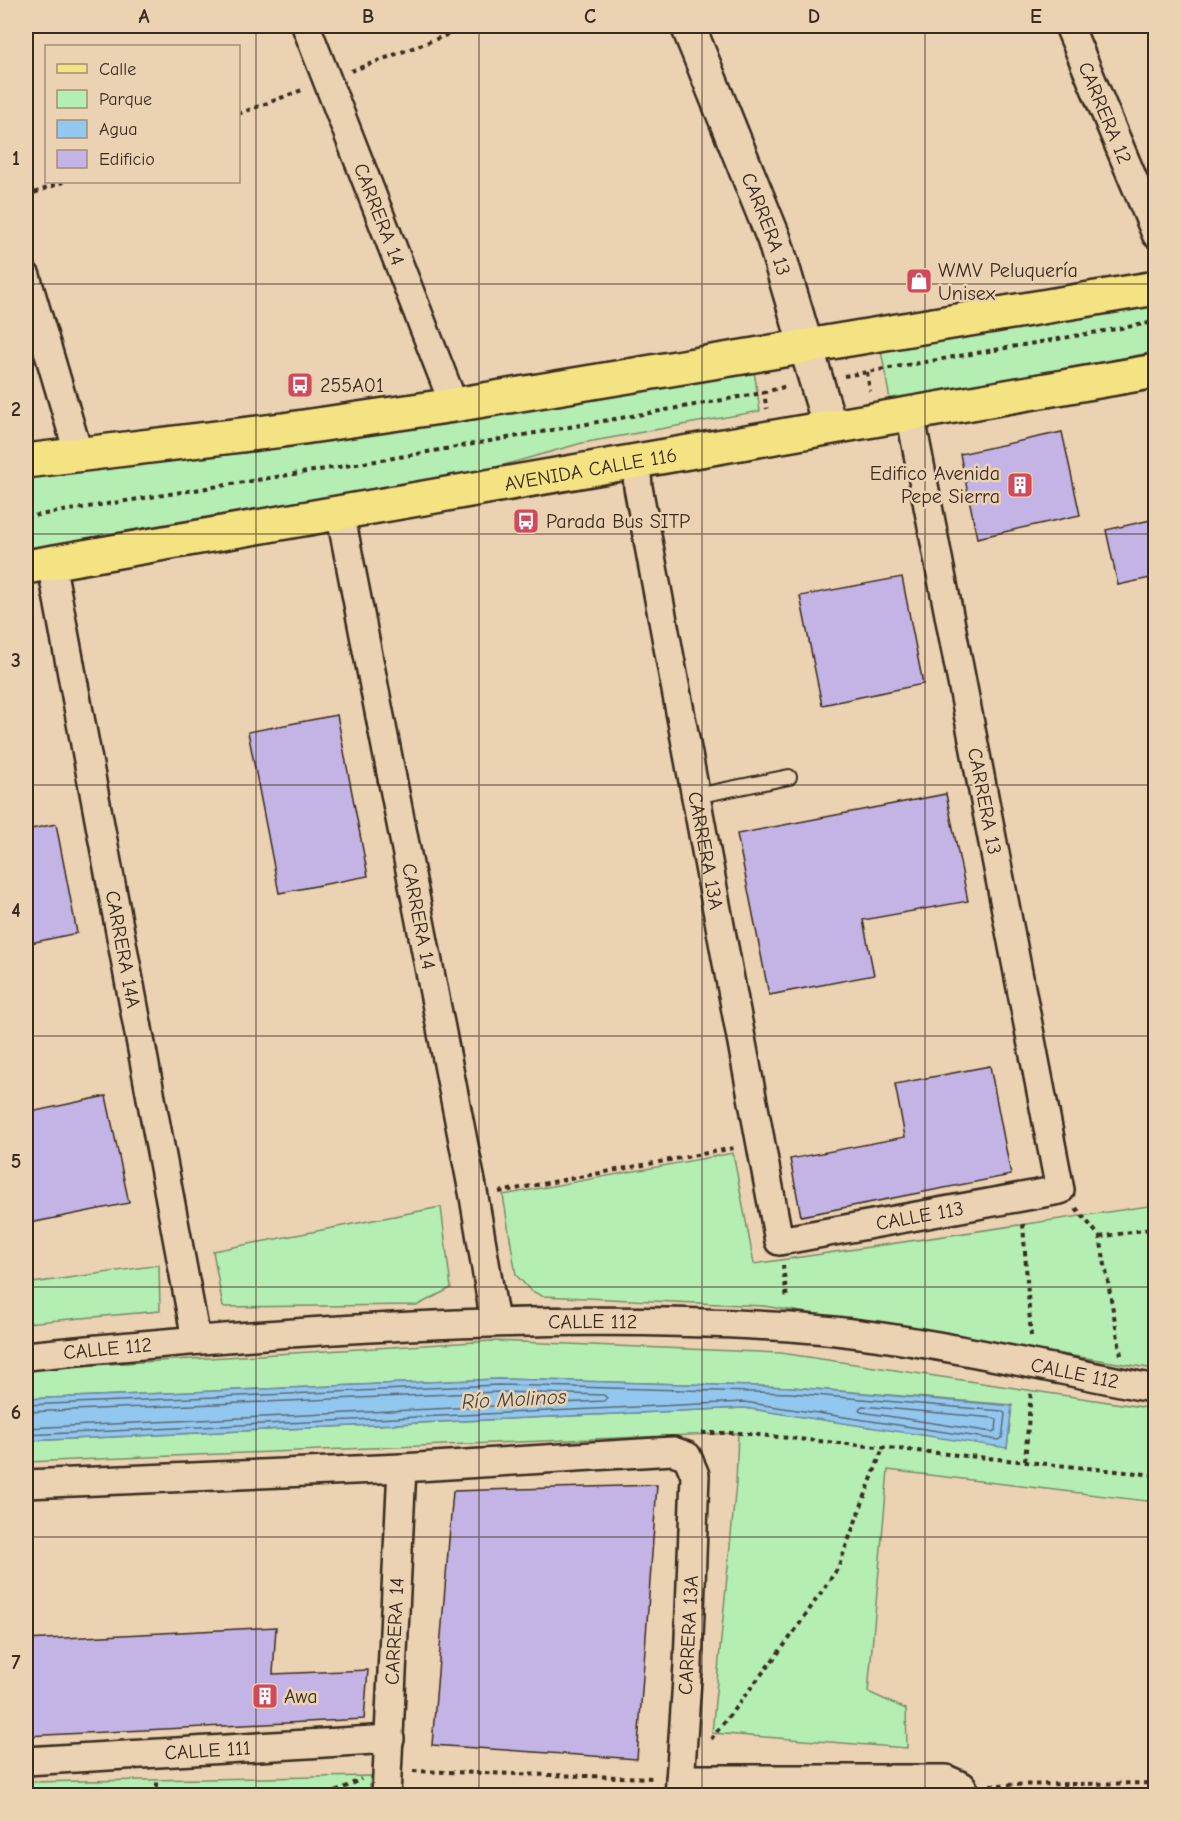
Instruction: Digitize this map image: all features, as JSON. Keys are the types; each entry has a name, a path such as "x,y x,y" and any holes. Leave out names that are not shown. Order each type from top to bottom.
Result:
{"main road":[{"path":"26,460 78,452 283,430 454,405 1155,288"},
{"name":"AVENIDA CALLE 116","path":"38,564 1155,371"}],"street":[{"name":"CARRERA 14","path":"306,26 454,405"},
{"name":"CARRERA 13","path":"688,26 774,239 830,427"},
{"name":"CARRERA 12","path":"1069,26 1155,234"},
{"path":"26,276 78,452"},
{"name":"CARRERA 13","path":"910,413 1060,1190"},
{"name":"CARRERA 13A","path":"636,461 638,487 779,1241"},
{"name":"CARRERA 14","path":"340,512 474,1197 495,1322"},
{"name":"CARRERA 14A","path":"38,564 196,1339"},
{"name":"CALLE 113","path":"779,1241 1060,1190"},
{"name":"CALLE 112","path":"26,1356 196,1339 495,1322 615,1320 791,1327 890,1339 1033,1374 1126,1383 1155,1389"},
{"name":"CARRERA 13A","path":"402,1468 673,1451 687,1456 695,1475 688,1665 679,1787"},
{"name":"CARRERA 14","path":"387,1783 402,1468"},
{"path":"26,1484 402,1468"},
{"name":"CALLE 111","path":"26,1761 390,1739"},
{"path":"679,1787 946,1779 964,1791"}],"lane":[{"path":"696,796 789,777"}],"path":[{"path":"26,196 60,183"},
{"path":"26,517 388,459 1155,322"},
{"path":"474,1197 761,1143"},
{"path":"1060,1190 1100,1237 1126,1383"},
{"path":"1021,1197 1033,1374 1025,1459"},
{"path":"1100,1237 1155,1228"},
{"path":"779,1241 791,1327"},
{"path":"709,1741 789,1639 838,1568 883,1448"},
{"path":"387,1783 679,1787"},
{"path":"964,1791 1155,1783"}],"green space":[{"path":"1155,301 1155,352 890,400 881,350"},
{"path":"754,371 760,411 582,443 482,471 26,550 26,478"},
{"path":"733,1153 754,1264 1155,1205 1155,1369 764,1306 542,1296 530,1290 516,1275 503,1195"},
{"path":"441,1207 451,1288 418,1305 223,1307 213,1251"},
{"path":"159,1265 160,1311 26,1323 26,1284"},
{"path":"492,1341 781,1353 1155,1409 1155,1502 888,1470 868,1692 906,1709 907,1748 712,1733 736,1483 738,1433 26,1462 26,1441 744,1408 1007,1447 1012,1405 791,1387 498,1379 26,1399 26,1369"},
{"path":"371,1776 369,1795 26,1795 26,1782"}],"water":[{"name":"Río Molinos","path":"498,1379 791,1387 1012,1406 1007,1448 744,1408 26,1441 26,1399"}],"building":[{"name":"Edifico Avenida Pepe Sierra","path":"1062,432 1080,515 977,538 960,454"},
{"path":"1155,519 1155,577 1118,585 1106,530"},
{"path":"902,577 923,684 822,705 800,596"},
{"path":"337,715 368,876 279,893 248,732"},
{"path":"946,794 968,901 863,920 874,975 769,995 737,834"},
{"path":"56,824 77,933 26,944 26,830"},
{"path":"990,1066 1011,1175 801,1216 790,1159 905,1137 895,1084"},
{"path":"106,1096 129,1203 30,1223 26,1198 26,1113"},
{"path":"657,1485 637,1759 432,1745 453,1491"},
{"path":"276,1627 273,1674 368,1670 364,1719 26,1736 26,1640"}],"place":[{"name":"WMV Peluquería Unisex","path":"919,281"},
{"name":"255A01","path":"300,385"},
{"name":"Edifico Avenida Pepe Sierra","path":"1020,485"},
{"name":"Parada Bus SITP","path":"526,521"},
{"name":"Awa","path":"265,1696"}]}
